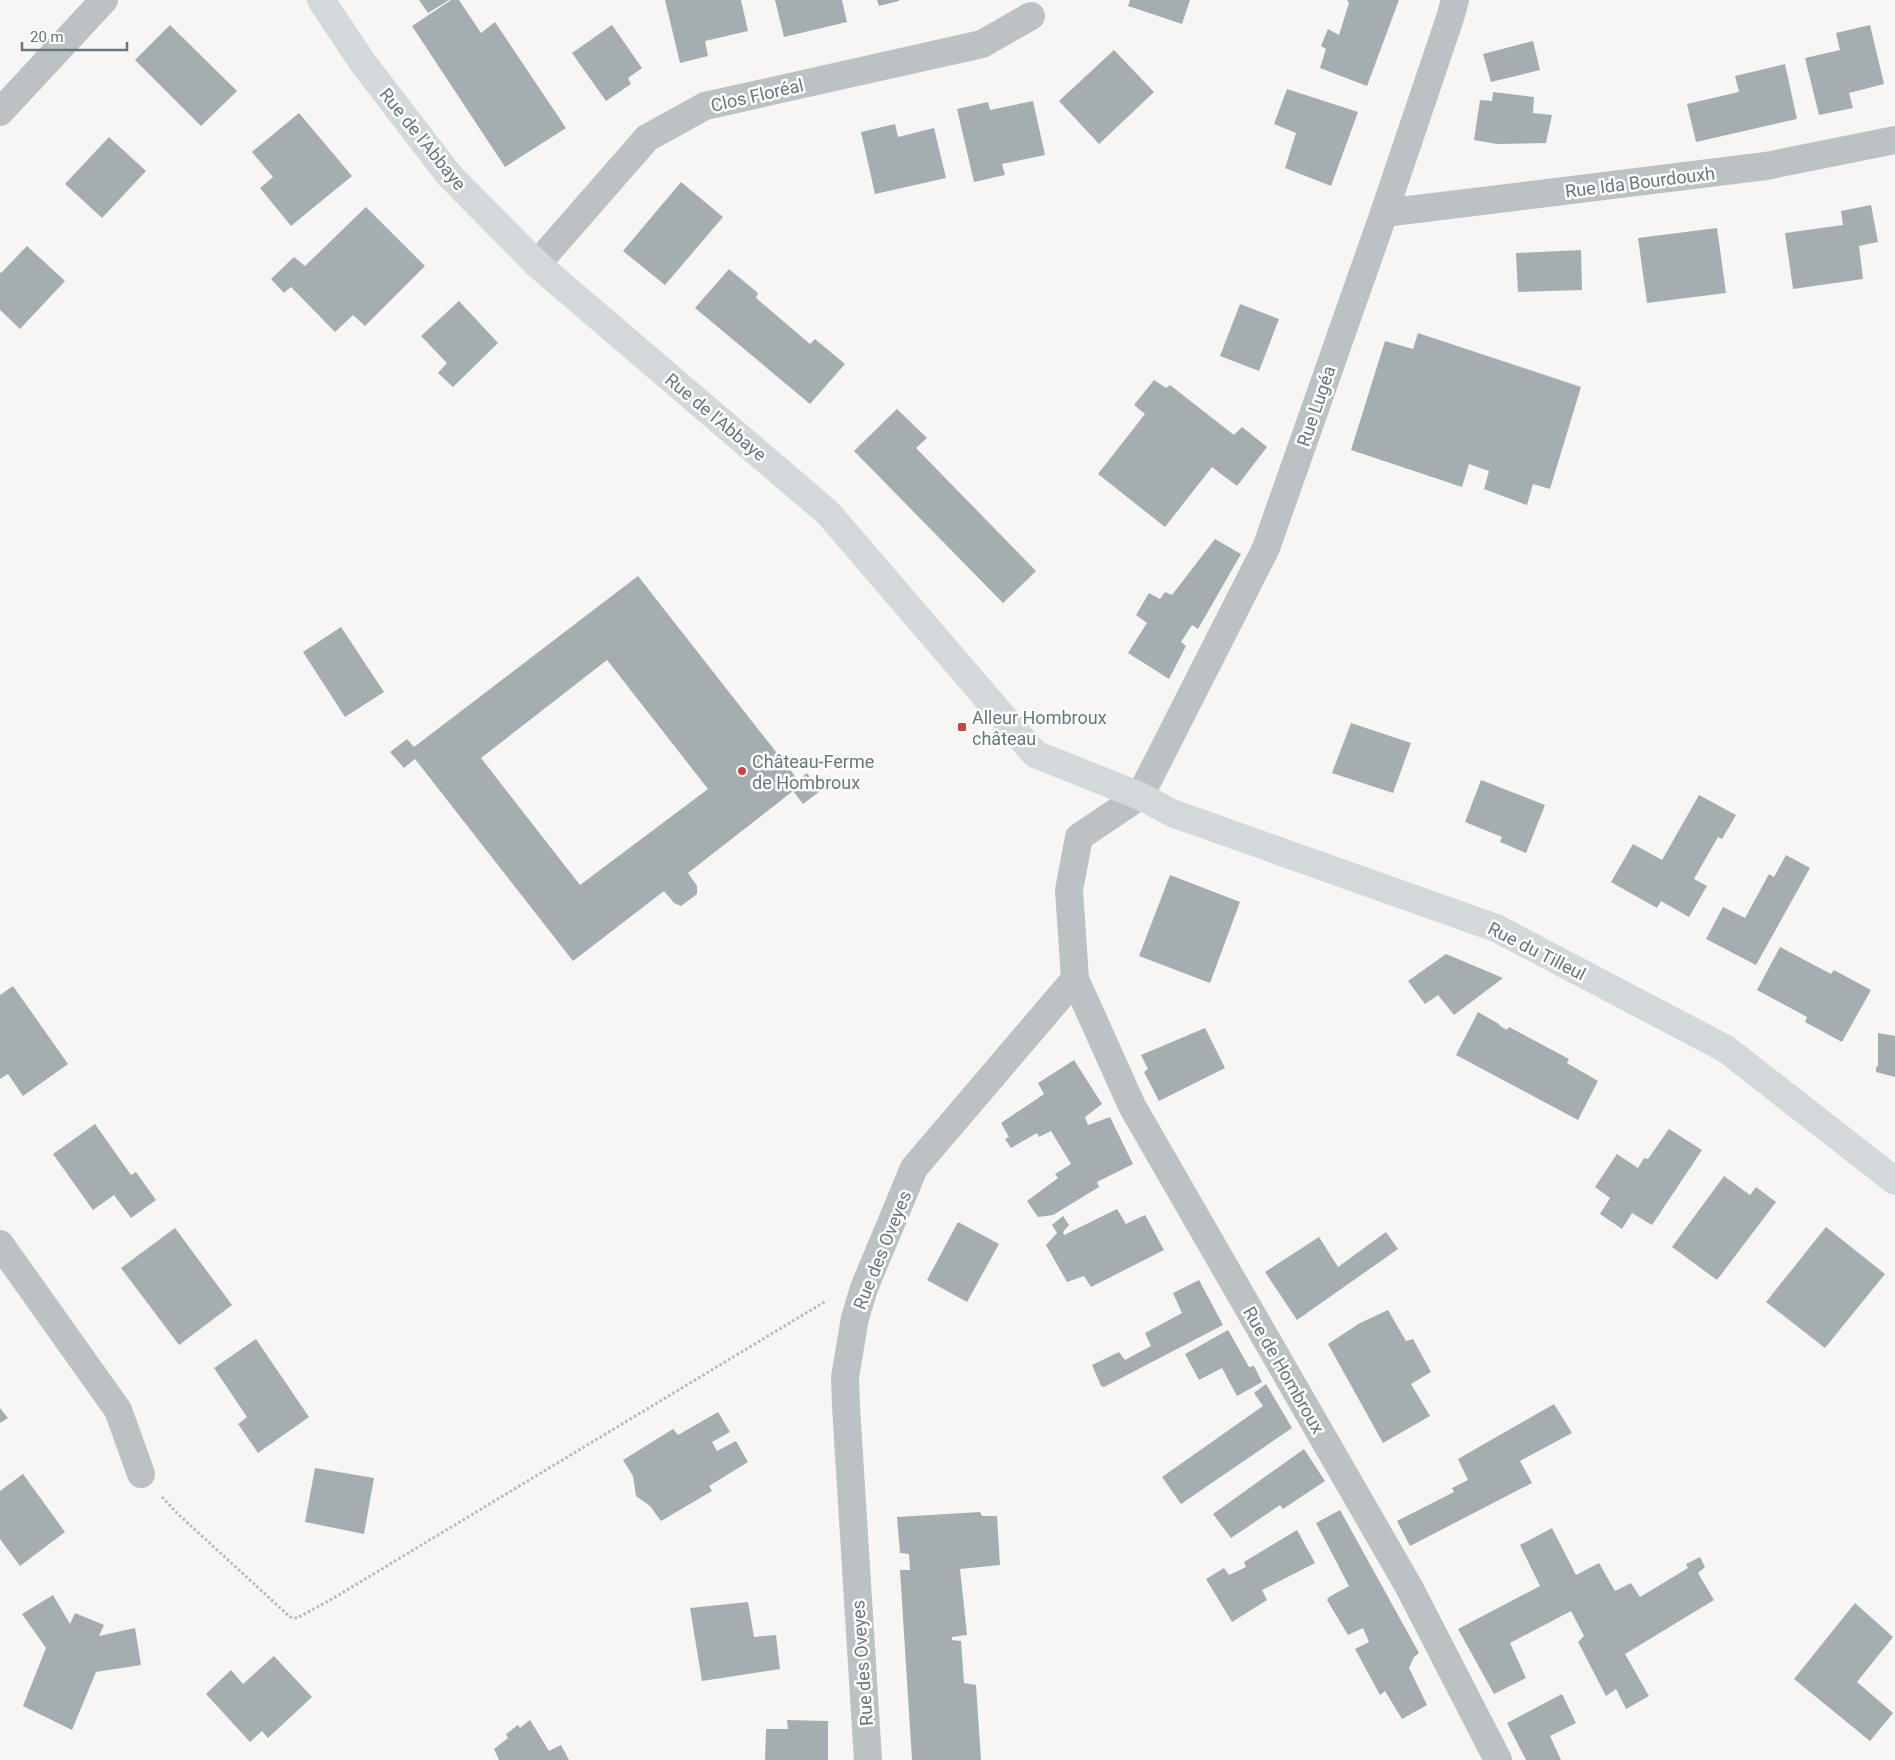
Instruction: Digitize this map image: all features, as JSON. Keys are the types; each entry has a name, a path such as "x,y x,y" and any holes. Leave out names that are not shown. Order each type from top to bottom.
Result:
{"street":[{"path":"0,112 104,0"},
{"name":"Rue de l'Abbaye","path":"321,0 363,63 448,175 537,264 828,513 1035,754 1140,796"},
{"name":"Rue Lugéa","path":"1140,796 1266,548 1384,213 1455,0"},
{"name":"Clos Floréal","path":"537,264 647,138 705,106 982,44 1031,16"},
{"name":"Rue Ida Bourdouxh","path":"1384,213 1766,166 1895,140"},
{"path":"1075,979 1069,890 1080,837 1140,796"},
{"name":"Rue du Tilleul","path":"1140,796 1172,812 1496,928 1726,1049 1895,1181"},
{"name":"Rue des Oveyes","path":"868,1760 845,1377 855,1318 864,1288 914,1168 1075,979"},
{"name":"Rue de Hombroux","path":"1075,979 1132,1106 1409,1587 1498,1760"},
{"path":"0,1244 118,1410 141,1474"}],"path":[{"path":"141,1474 177,1514 290,1617 297,1618 425,1544 831,1298 864,1288"}],"building":[{"path":"419,0 449,0 428,13"},
{"path":"451,0 459,0 481,33 495,22 566,128 505,167 412,26"},
{"path":"665,0 741,0 748,31 705,41 708,56 680,63"},
{"path":"775,0 842,0 847,22 784,37"},
{"path":"877,0 899,0 899,1 879,6"},
{"path":"1130,0 1190,0 1182,24 1128,6"},
{"path":"1347,0 1399,0 1367,86 1320,68 1326,49 1321,46 1328,29 1339,35 1349,3"},
{"path":"170,25 237,91 201,126 135,60"},
{"path":"612,25 642,68 628,78 631,84 606,101 572,53"},
{"path":"1870,25 1884,84 1849,93 1853,108 1819,115 1805,58 1840,50 1836,33"},
{"path":"1533,41 1540,70 1491,82 1483,54"},
{"path":"1114,50 1154,92 1099,144 1059,101"},
{"path":"1785,64 1797,119 1696,142 1687,104 1739,92 1735,76"},
{"path":"1287,89 1358,112 1331,186 1285,168 1296,133 1274,124"},
{"path":"1493,92 1534,97 1533,113 1552,115 1546,143 1497,144 1474,140 1480,100 1492,101"},
{"path":"1033,101 1045,155 1002,164 1005,175 974,182 957,109 988,102 990,110"},
{"path":"299,113 352,176 291,226 260,188 273,177 252,152"},
{"path":"895,124 898,137 934,128 946,178 875,194 861,132"},
{"path":"109,137 146,171 102,218 65,184"},
{"path":"681,182 723,217 665,285 623,251"},
{"path":"1871,205 1878,242 1859,246 1863,279 1793,289 1785,233 1843,225 1841,211"},
{"path":"366,207 425,266 365,326 353,315 335,332 291,287 284,293 271,279 294,257 305,266"},
{"path":"1717,228 1726,293 1647,303 1638,238"},
{"path":"27,246 65,281 20,329 0,310 0,272"},
{"path":"1581,250 1582,290 1518,292 1516,253"},
{"path":"729,269 758,293 756,298 810,344 815,339 845,364 810,404 695,308"},
{"path":"459,301 498,343 453,387 438,373 447,363 421,336"},
{"path":"1240,304 1279,319 1259,371 1220,356"},
{"path":"1418,333 1581,387 1550,489 1533,484 1527,505 1484,489 1489,471 1469,464 1462,487 1351,450 1385,341 1413,349"},
{"path":"1154,380 1166,388 1170,385 1234,435 1242,427 1267,447 1237,486 1212,467 1165,527 1098,474 1145,414 1134,405"},
{"path":"897,409 927,438 916,448 1036,571 1003,603 854,451"},
{"path":"1215,539 1241,554 1198,629 1192,625 1181,642 1186,646 1169,679 1128,653 1147,623 1136,615 1149,593 1160,599 1165,592 1172,595"},
{"name":"Château-Ferme de Hombroux","path":"638,576 798,780 807,773 820,791 803,804 793,791 688,873 697,886 697,894 681,906 674,903 664,891 573,961 415,759 404,768 390,752 407,739 414,747","holes":["607,660 708,789 580,885 481,758"]},
{"path":"341,627 384,692 345,717 303,652"},
{"path":"1351,723 1411,743 1393,793 1332,773"},
{"path":"1481,780 1545,805 1526,853 1500,842 1502,837 1465,822"},
{"path":"1699,795 1736,815 1722,839 1718,837 1694,879 1707,886 1689,917 1661,901 1657,908 1611,882 1633,844 1662,860"},
{"path":"1786,855 1810,868 1756,965 1706,939 1723,907 1745,918 1769,874 1774,877"},
{"path":"1170,875 1240,902 1210,983 1139,956"},
{"path":"1780,947 1831,974 1834,970 1871,990 1842,1042 1805,1022 1807,1017 1757,990"},
{"path":"1446,954 1503,978 1454,1015 1438,995 1425,1004 1408,981"},
{"path":"13,986 68,1064 23,1096 8,1074 0,1079 0,995"},
{"path":"1478,1012 1507,1030 1509,1027 1569,1059 1567,1063 1598,1081 1578,1120 1456,1055"},
{"path":"1205,1028 1225,1068 1159,1101 1144,1072 1148,1069 1141,1055"},
{"path":"1878,1033 1895,1036 1895,1077 1876,1072 1876,1067 1878,1066"},
{"path":"1074,1060 1102,1104 1085,1117 1088,1125 1110,1117 1133,1164 1097,1182 1099,1187 1053,1215 1038,1217 1027,1201 1058,1178 1055,1174 1071,1164 1051,1131 1039,1137 1037,1133 1011,1148 1005,1139 1009,1137 1001,1123 1044,1094 1038,1083"},
{"path":"95,1124 131,1175 136,1172 156,1200 131,1218 114,1195 93,1210 53,1154"},
{"path":"1669,1129 1702,1150 1652,1225 1632,1213 1622,1229 1600,1214 1610,1198 1595,1187 1617,1154 1638,1168 1644,1158 1648,1159"},
{"path":"1724,1176 1750,1195 1756,1187 1776,1202 1717,1280 1672,1247"},
{"path":"1117,1209 1126,1224 1145,1215 1164,1250 1091,1287 1084,1276 1067,1282 1046,1245 1057,1233 1052,1225 1063,1216 1069,1225 1063,1232 1064,1235"},
{"path":"958,1222 999,1244 967,1302 927,1280"},
{"path":"1826,1227 1885,1274 1825,1348 1766,1302"},
{"path":"175,1228 232,1305 179,1345 121,1268"},
{"path":"1386,1232 1398,1249 1297,1320 1265,1272 1319,1237 1338,1267"},
{"path":"1199,1280 1223,1325 1104,1387 1101,1386 1092,1365 1119,1352 1125,1360 1151,1346 1145,1333 1182,1313 1173,1293"},
{"path":"1388,1310 1406,1341 1413,1339 1431,1372 1411,1384 1430,1416 1383,1443 1328,1344 1360,1323"},
{"path":"1228,1330 1249,1367 1254,1366 1262,1382 1237,1396 1222,1368 1199,1380 1185,1354"},
{"path":"256,1339 309,1417 258,1453 238,1424 247,1417 214,1368"},
{"path":"1266,1384 1292,1428 1181,1504 1162,1477 1263,1406 1254,1393"},
{"path":"1554,1404 1572,1433 1520,1461 1532,1483 1410,1546 1397,1521 1454,1492 1452,1488 1468,1480 1458,1459"},
{"path":"0,1408 8,1418 0,1423"},
{"path":"718,1412 730,1432 712,1442 717,1451 736,1441 748,1462 709,1486 712,1491 661,1521 650,1506 636,1496 633,1476 623,1460 673,1429 678,1435"},
{"path":"1304,1449 1325,1481 1283,1509 1280,1505 1231,1538 1213,1514"},
{"path":"315,1468 374,1478 364,1534 305,1522"},
{"path":"23,1474 65,1532 20,1566 0,1539 0,1491"},
{"path":"1340,1510 1419,1653 1414,1657 1409,1668 1427,1705 1402,1719 1385,1691 1380,1695 1355,1649 1369,1642 1363,1628 1348,1635 1327,1600 1349,1586 1316,1523"},
{"path":"980,1512 982,1516 997,1516 1000,1565 960,1569 967,1635 952,1637 952,1640 961,1641 964,1683 976,1685 981,1760 912,1760 900,1570 910,1570 909,1554 900,1553 897,1517"},
{"path":"1552,1528 1576,1575 1599,1563 1615,1591 1631,1583 1640,1597 1688,1568 1686,1564 1700,1557 1705,1567 1698,1573 1714,1600 1625,1654 1649,1696 1626,1709 1616,1689 1606,1696 1578,1642 1584,1636 1571,1611 1510,1643 1526,1678 1494,1694 1458,1629 1540,1586 1520,1545"},
{"path":"1297,1530 1315,1563 1262,1590 1267,1600 1232,1622 1206,1579 1224,1568 1229,1575 1246,1567 1244,1562"},
{"path":"53,1595 70,1624 75,1613 104,1625 99,1636 135,1628 141,1665 96,1672 72,1730 23,1706 46,1648 22,1614"},
{"path":"748,1602 754,1637 776,1635 780,1669 702,1681 690,1608"},
{"path":"1855,1603 1893,1637 1857,1682 1893,1713 1870,1741 1794,1679"},
{"path":"274,1656 312,1697 268,1738 262,1731 250,1742 206,1694 231,1670 243,1684"},
{"path":"1562,1694 1576,1723 1550,1736 1561,1760 1526,1760 1507,1723"},
{"path":"530,1720 549,1751 561,1745 569,1760 499,1760 494,1749 508,1738 506,1734 518,1725 520,1728"},
{"path":"787,1720 828,1721 828,1760 765,1760 766,1729 788,1729"}],"place":[{"name":"Alleur Hombroux château","path":"962,727"},
{"name":"Château-Ferme de Hombroux","path":"742,771"}]}
